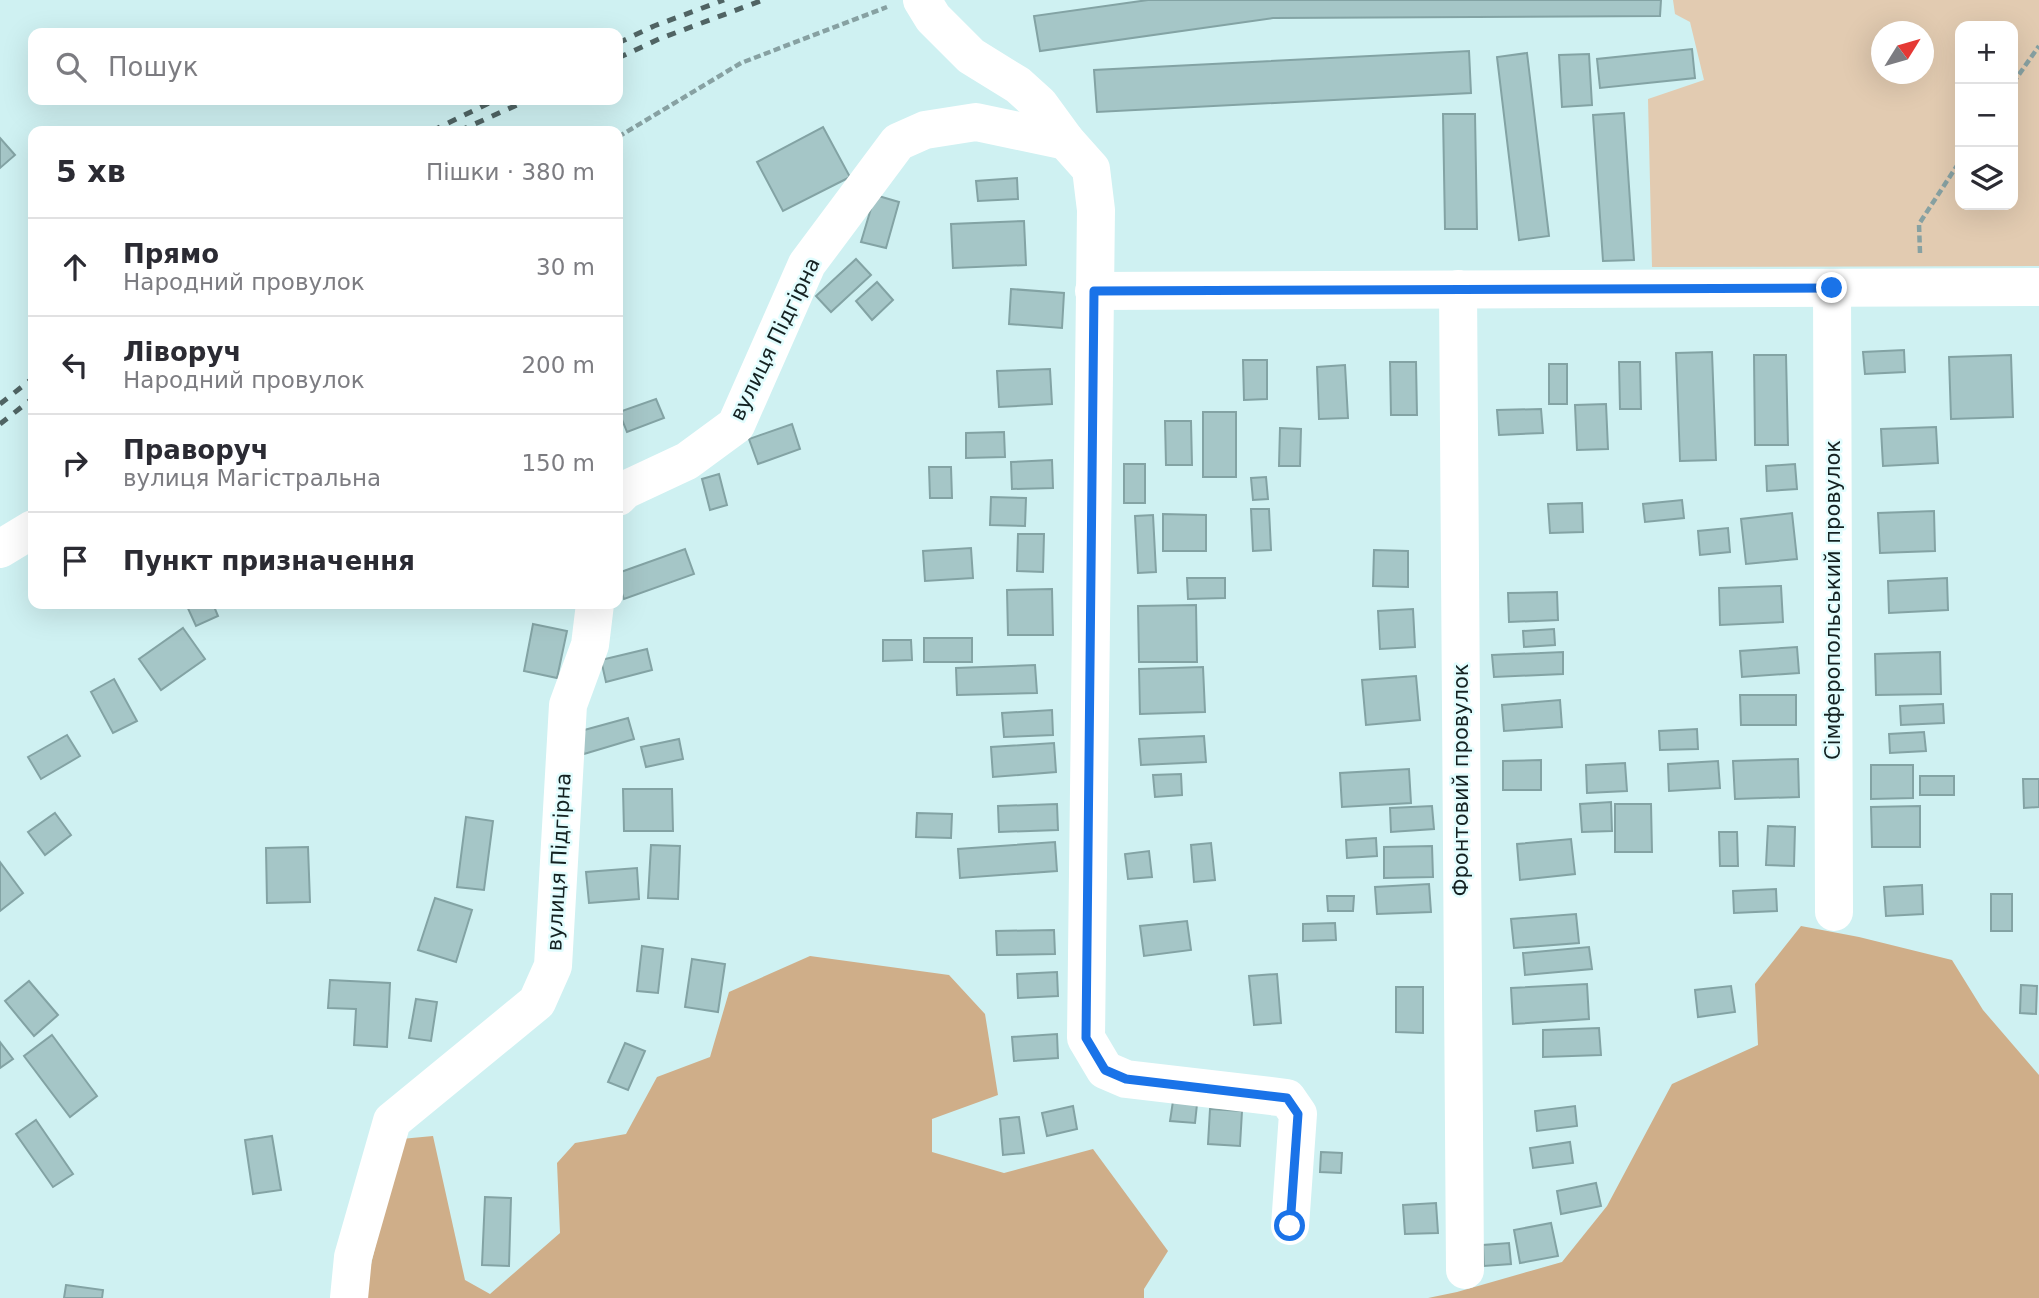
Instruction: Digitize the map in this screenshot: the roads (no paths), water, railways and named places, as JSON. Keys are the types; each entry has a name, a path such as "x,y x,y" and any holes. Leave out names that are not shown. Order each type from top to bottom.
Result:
{"street":[{"path":"908,2 933,18 971,56 1018,85 1040,104 1066,141 1091,169 1096,209 1086,1038 1105,1070 1126,1079 1287,1098 1298,1114 1290,1226"},
{"name":"вулиця Підгірна","path":"623,493 687,461 736,425 807,264 898,142 925,130 976,122 1066,141"},
{"path":"1094,291 2039,287"},
{"name":"Сімферопольський провулок","path":"1832,288 1834,912"},
{"name":"Фронтовий провулок","path":"1458,289 1465,1270"},
{"path":"0,549 28,532"},
{"name":"вулиця Підгірна","path":"348,1298 354,1257 392,1121 537,1002 553,966 568,705 590,645 594,609"}],"railway":[{"path":"623,41 724,0"},
{"path":"623,56 659,39 763,0"},
{"path":"442,126 485,105"},
{"path":"470,126 517,105"},
{"path":"0,404 28,382"},
{"path":"0,424 28,402"}]}
